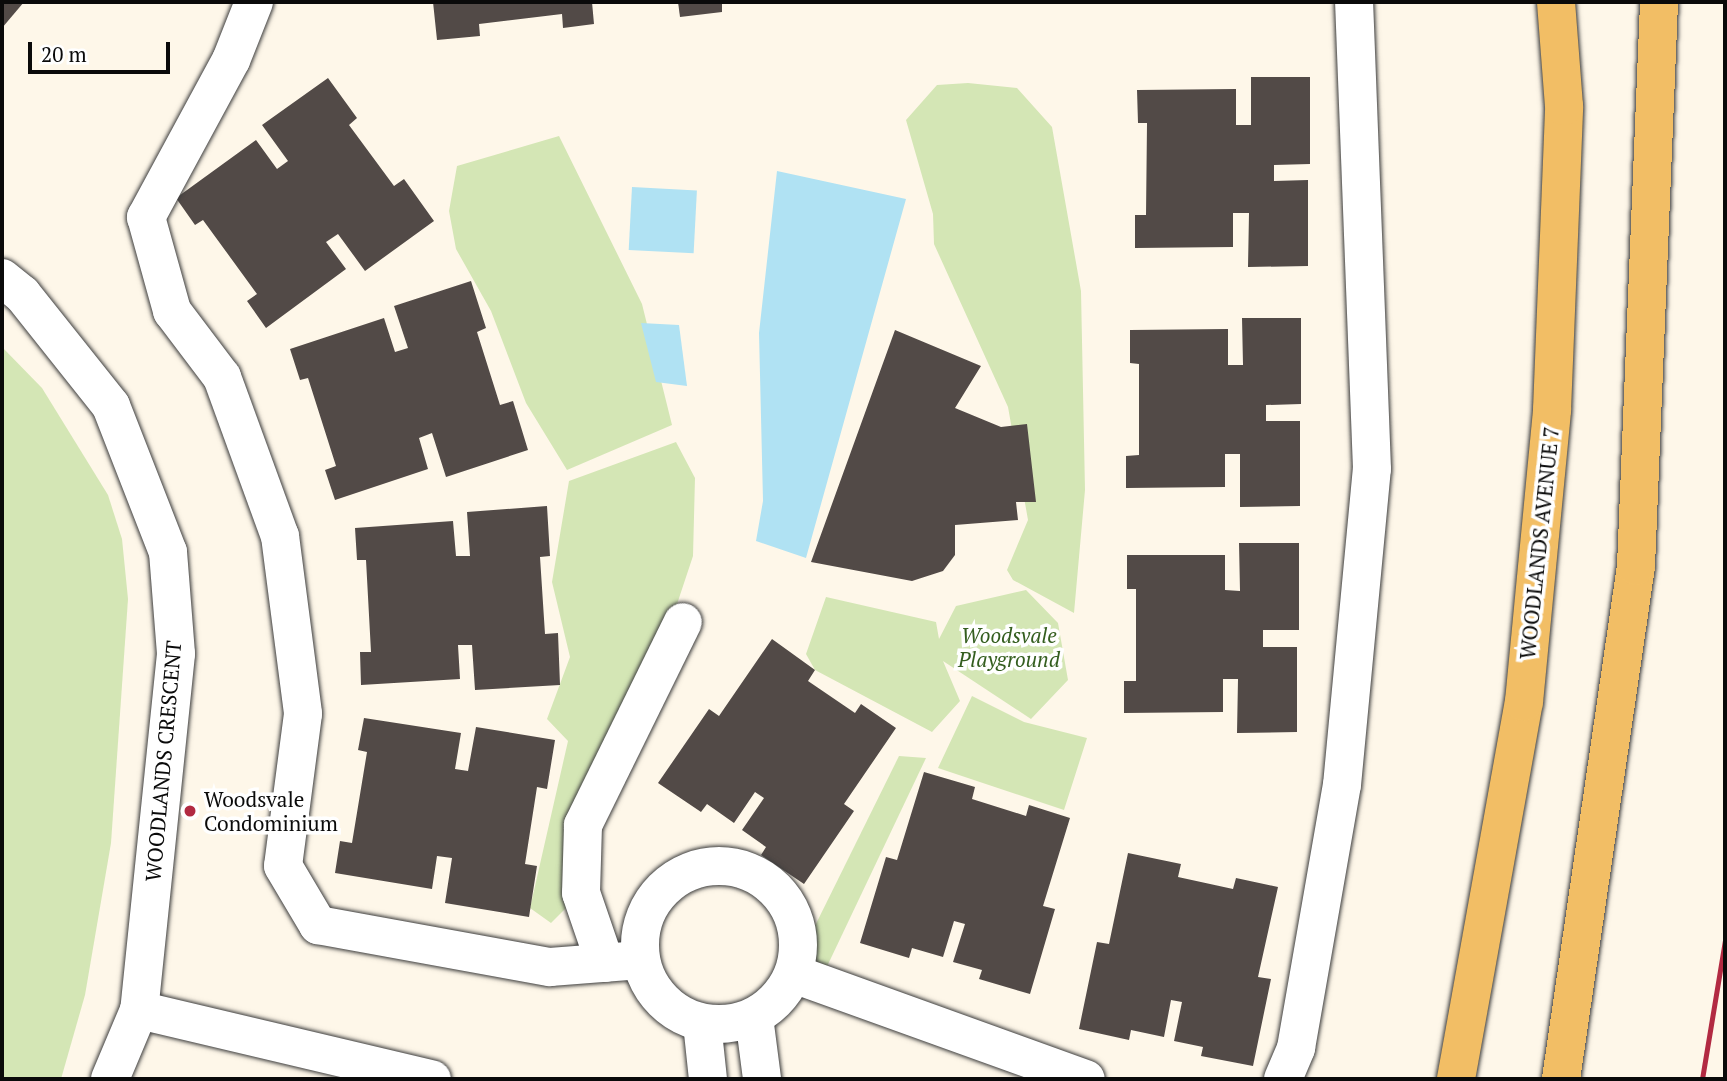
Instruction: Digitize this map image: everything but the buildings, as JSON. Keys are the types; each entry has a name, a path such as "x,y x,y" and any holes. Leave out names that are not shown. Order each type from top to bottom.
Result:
{"main road":[{"name":"WOODLANDS AVENUE 7","path":"1456,1079 1524,702 1552,410 1564,106 1556,2"},
{"path":"1561,1079 1636,566 1659,2"}],"street":[{"path":"254,2 231,60 146,217 172,311 222,377 280,536 303,714 283,866 318,925 550,967 623,961"},
{"path":"1283,1079 1296,1048 1342,785 1372,469 1354,2"},
{"name":"WOODLANDS CRESCENT","path":"2,278 22,294 111,407 168,552 176,654 139,1010 110,1079"},
{"path":"623,961 657,895 687,872 723,865 760,876 787,902 799,937 794,974 778,999 754,1017 702,1023 674,1011 623,961 581,893 583,825 682,622"},
{"path":"794,974 1086,1079"},
{"path":"139,1010 432,1079"},
{"path":"754,1017 762,1079"},
{"path":"702,1023 708,1079"}],"green space":[{"path":"968,83 1017,88 1052,127 1081,291 1085,490 1074,613 1013,580 1007,570 1028,520 1008,407 934,244 933,214 906,120 937,85"},
{"path":"559,136 642,304 672,425 567,470 526,403 491,311 456,249 449,211 457,166"},
{"path":"2,347 42,388 108,495 122,539 128,599 111,843 85,995 61,1079 2,1079"},
{"path":"676,442 695,478 693,556 581,893 551,923 530,908 568,741 547,719 570,657 552,582 569,481"},
{"name":"Woodsvale Playground","path":"1026,590 1058,623 1068,680 1031,719 943,661 960,701 932,732 815,670 806,654 826,597 936,622 939,639 956,606"},
{"path":"972,696 1024,722 1087,738 1064,810 938,768"},
{"path":"899,756 926,758 822,977 806,944"}],"water":[{"path":"777,171 906,199 806,558 756,541 763,501 759,333"},
{"path":"632,187 697,190 694,253 629,250"},
{"path":"641,323 679,325 687,386 656,382"}],"railway":[{"path":"1702,1079 1725,940"}],"place":[{"name":"Woodsvale Condominium","path":"190,811"}]}
